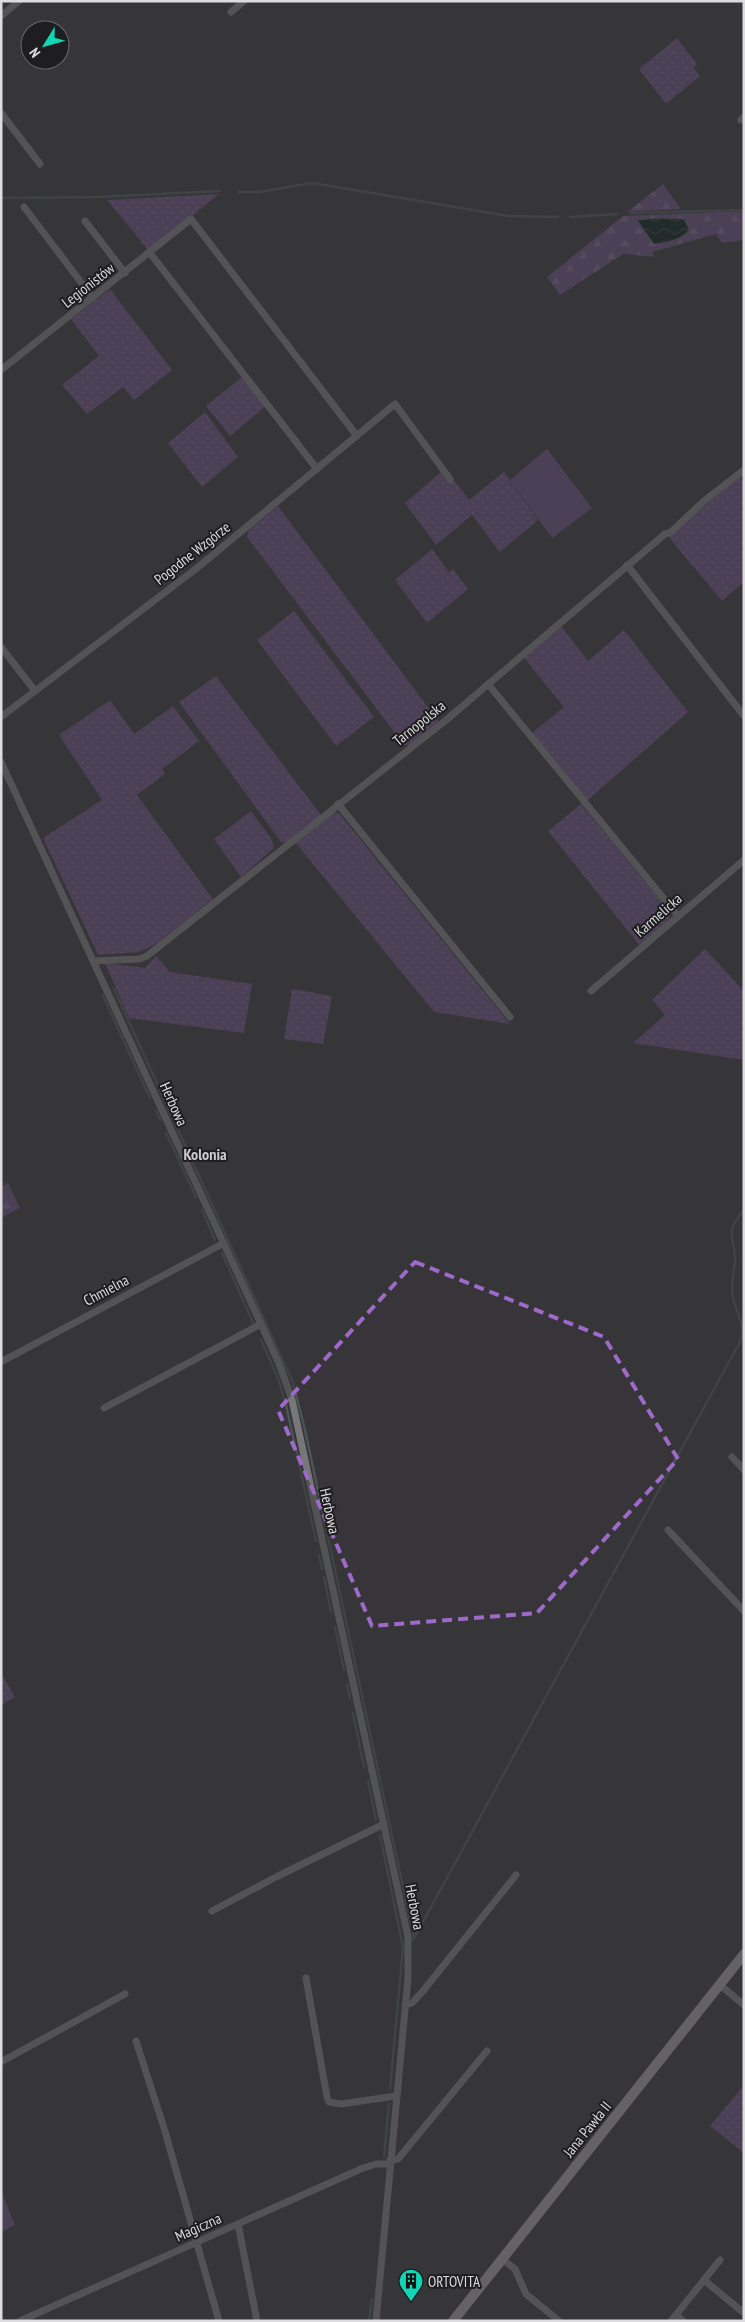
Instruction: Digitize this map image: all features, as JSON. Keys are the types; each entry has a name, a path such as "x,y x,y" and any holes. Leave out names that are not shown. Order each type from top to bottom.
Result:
{"street":[{"path":"1,16 19,1"},
{"path":"231,12 244,1"},
{"path":"1,112 40,164"},
{"path":"24,207 94,298"},
{"name":"Legionistów","path":"1,370 191,219 357,436"},
{"path":"85,222 125,273"},
{"path":"150,252 317,469"},
{"name":"Pogodne Wzgórze","path":"1,717 197,568 395,404 450,479"},
{"name":"Tarnopolska","path":"94,961 139,959 147,956 488,684 627,565 744,470"},
{"path":"627,565 744,716"},
{"path":"1,647 35,692"},
{"path":"488,684 678,916"},
{"name":"Herbowa","path":"1,762 261,1324 280,1366 292,1400 408,1938 409,1953 405,2005 376,2321"},
{"path":"338,804 510,1017"},
{"name":"Karmelicka","path":"590,991 744,860"},
{"name":"Chmielna","path":"1,1362 224,1244"},
{"path":"104,1408 261,1324"},
{"path":"732,1457 744,1470"},
{"path":"668,1530 744,1611"},
{"path":"212,1911 384,1824"},
{"path":"405,2005 412,2003 423,1991 516,1875"},
{"name":"Jana Pawła II","path":"453,2321 744,1954"},
{"path":"306,1978 326,2097 330,2102 341,2104 396,2096"},
{"path":"720,1985 744,2005"},
{"path":"1,2062 125,1994"},
{"path":"136,2041 198,2242 219,2321"},
{"path":"390,2162 398,2159 487,2050"},
{"name":"Magiczna","path":"20,2321 363,2168 390,2162"},
{"path":"238,2224 257,2321"},
{"path":"502,2259 515,2269 526,2294 559,2321"},
{"path":"683,2321 673,2318 720,2260"},
{"path":"704,2280 744,2312"}],"highlighted area":[{"path":"415,1262 604,1337 678,1459 537,1613 372,1626 278,1410"}],"green space":[{"path":"677,38 697,64 694,68 700,76 666,104 639,69"},
{"path":"663,184 681,209 627,212"},
{"path":"219,194 149,251 107,200"},
{"path":"744,211 744,240 722,243 716,234 652,252 655,257 623,254 560,295 547,277 623,216"},
{"path":"110,289 172,370 134,400 123,387 87,414 62,385 99,356 71,319"},
{"path":"242,377 266,406 230,436 206,406"},
{"path":"205,412 238,457 202,487 168,443"},
{"path":"547,449 592,508 552,538 510,480"},
{"path":"441,472 453,479 469,500 504,472 538,520 500,552 472,515 436,545 405,503"},
{"path":"740,477 744,482 744,582 722,601 667,535"},
{"path":"278,506 439,722 410,745 404,745 247,537 248,531"},
{"path":"432,549 449,572 453,569 468,589 427,623 395,580"},
{"path":"294,611 374,717 336,746 257,640"},
{"path":"561,626 588,661 624,630 688,712 587,801 532,733 564,707 524,658"},
{"path":"216,676 321,815 286,843 281,842 179,702"},
{"path":"110,700 134,734 173,706 199,741 162,769 165,774 137,795 213,899 156,944 139,952 98,955 43,838 102,800 59,735"},
{"path":"581,804 670,912 669,923 640,946 548,831"},
{"path":"251,811 271,838 274,848 241,877 214,839"},
{"path":"333,812 339,813 510,1024 434,1012 295,842"},
{"path":"705,949 744,991 744,1060 633,1043 665,1015 652,1000"},
{"path":"156,956 170,972 252,984 244,1033 129,1018 105,963 145,968"},
{"path":"292,989 332,996 323,1044 284,1039"},
{"path":"8,1183 20,1208 1,1218 1,1187"},
{"path":"1,1673 15,1697 1,1705"},
{"path":"744,2085 744,2153 710,2126"},
{"path":"1,2190 15,2225 1,2232"}],"water":[{"path":"659,218 684,219 689,229 683,236 668,242 654,244 637,220"}],"waterway":[{"path":"238,192 259,192 312,183 508,216 558,217"},
{"path":"1,198 98,197 220,191"},
{"path":"630,213 744,210"},
{"path":"570,217 617,214"},
{"path":"114,989 293,1383 305,1430 414,1938"},
{"path":"103,996 150,1098"},
{"path":"156,1111 160,1119"},
{"path":"166,1133 196,1197"},
{"path":"202,1210 215,1240"},
{"path":"413,1940 742,1338 741,1322 732,1292 735,1257 732,1228 744,1210"},
{"path":"222,1253 255,1327"},
{"path":"261,1340 278,1378 286,1405 316,1541"},
{"path":"319,1555 322,1569"},
{"path":"324,1577 331,1612"},
{"path":"335,1627 344,1670"},
{"path":"347,1684 350,1699"},
{"path":"353,1713 364,1767"},
{"path":"368,1781 376,1820"},
{"path":"380,1835 403,1947 390,2089"},
{"path":"384,2157 389,2103"},
{"path":"369,2321 372,2299"}],"place":[{"name":"ORTOVITA","path":"411,2302"}],"district":[{"name":"Kolonia","path":"205,1154"}]}
